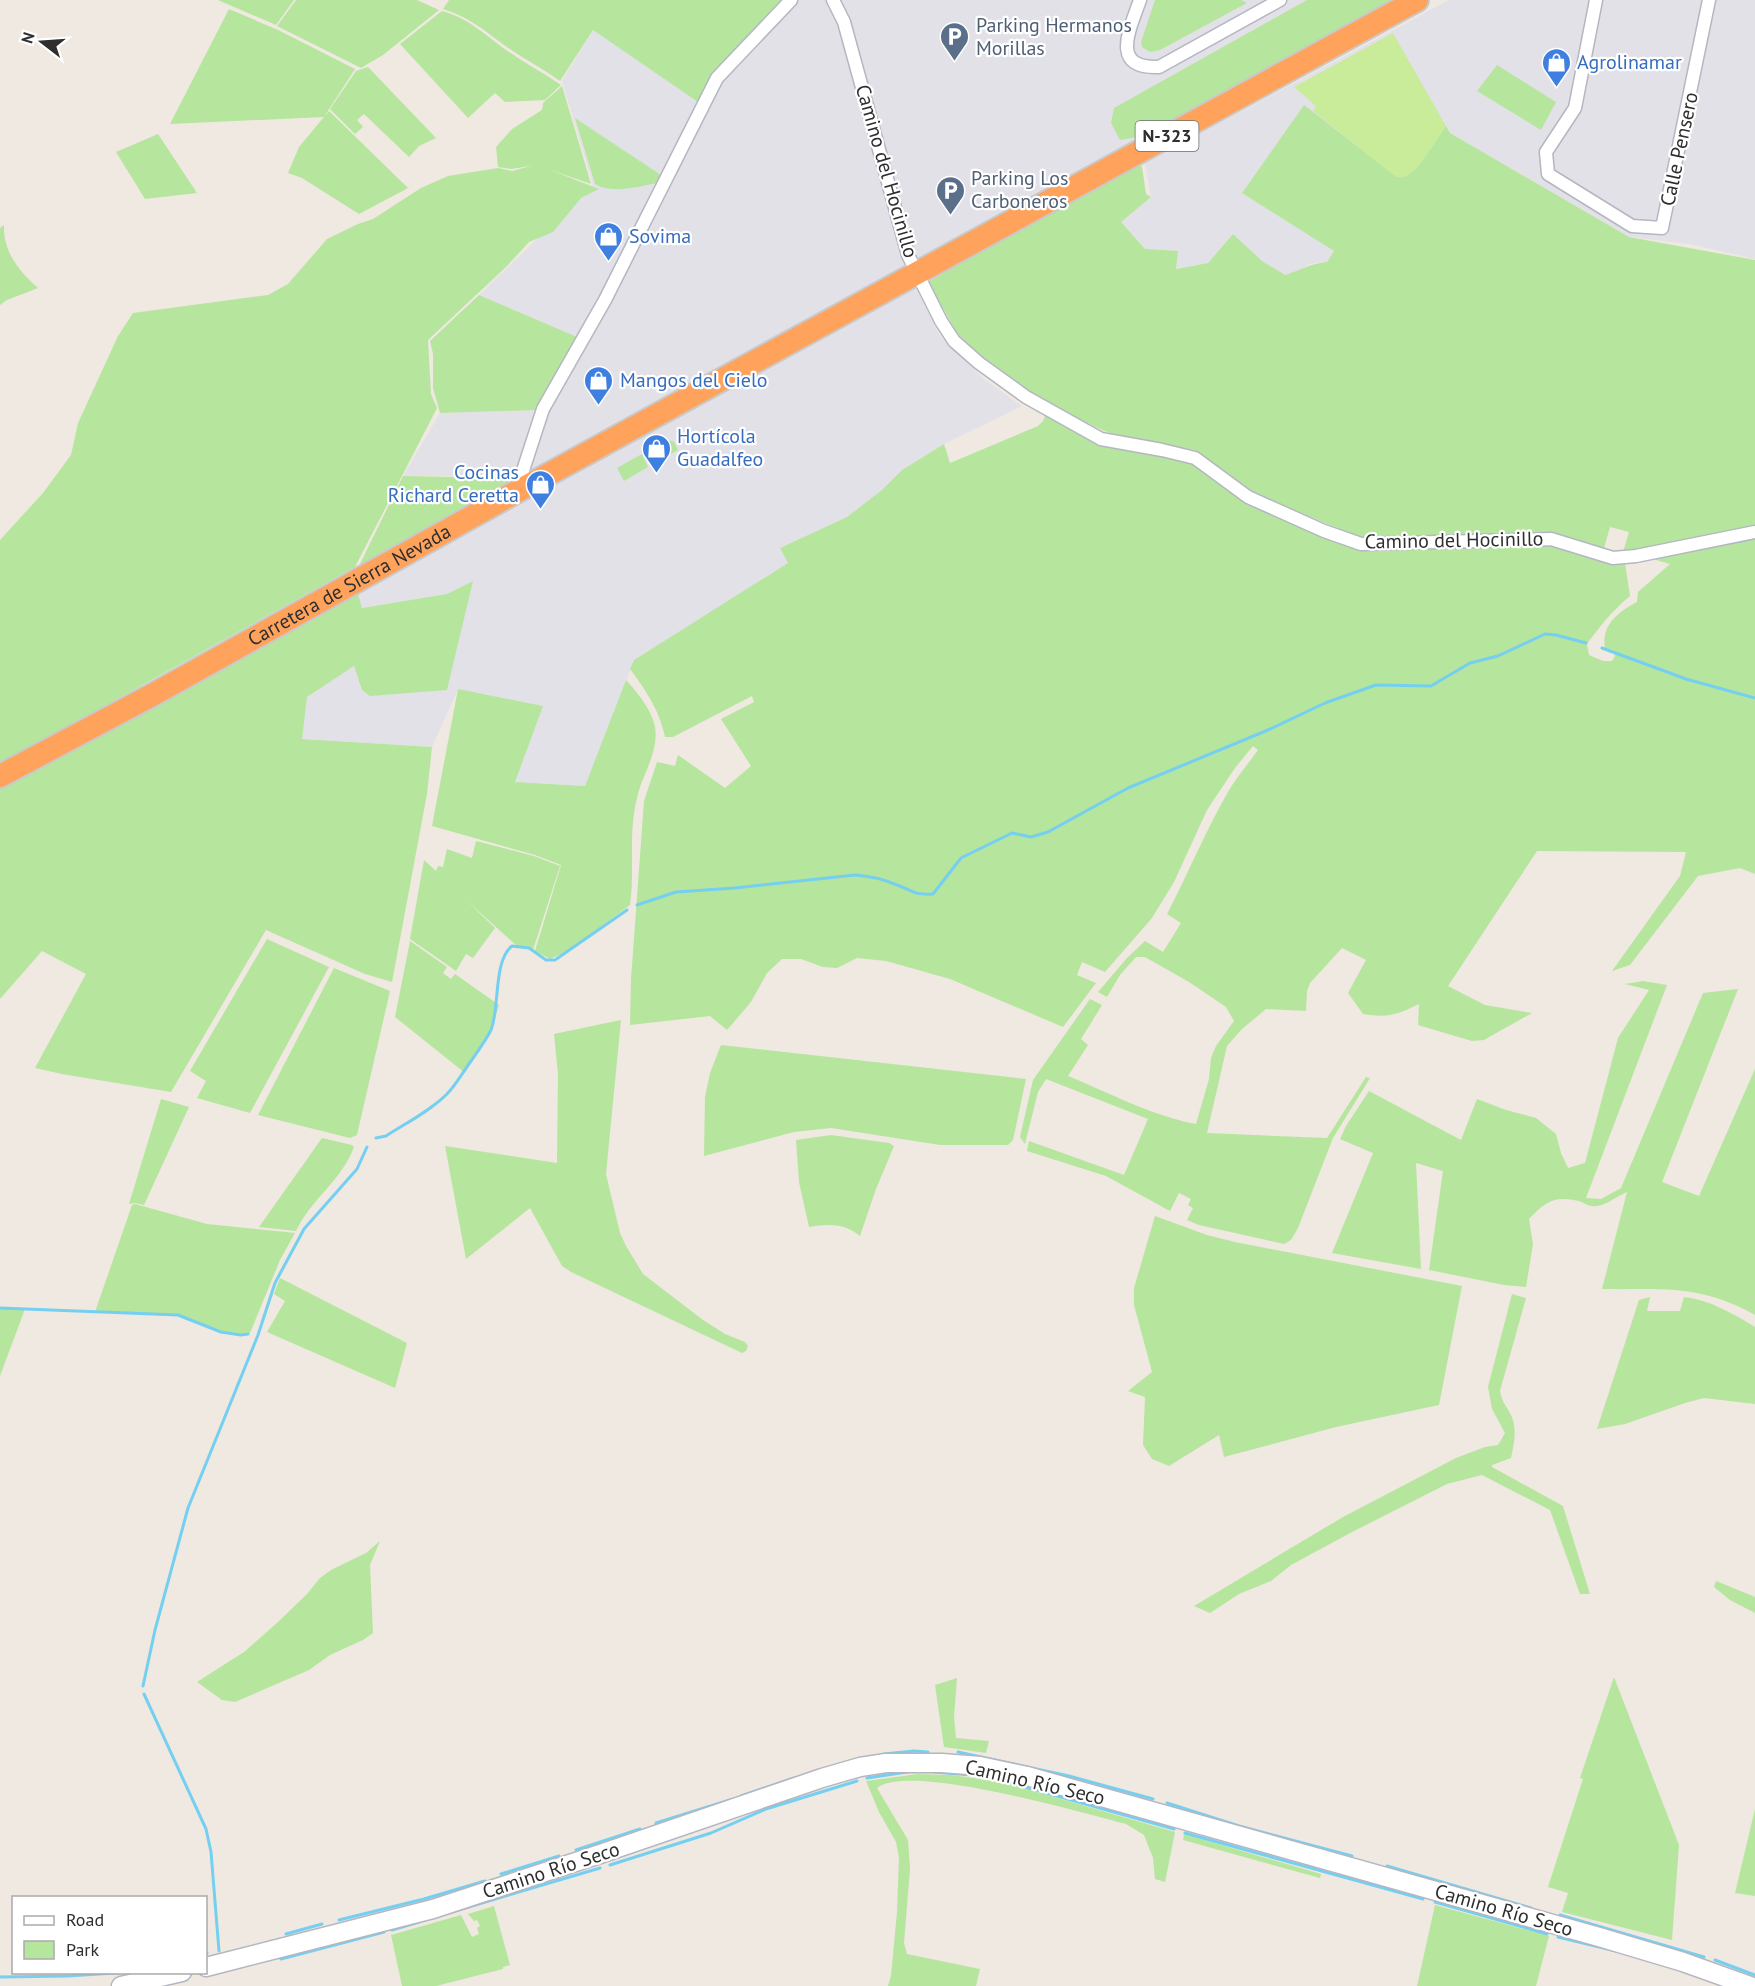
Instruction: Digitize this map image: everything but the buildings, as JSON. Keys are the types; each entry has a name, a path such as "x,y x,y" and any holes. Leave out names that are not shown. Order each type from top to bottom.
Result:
{"highway":[{"name":"N-323","path":"918,273 1417,0"},
{"name":"Carretera de Sierra Nevada","path":"0,776 154,694 516,492 918,273"}],"street":[{"path":"516,492 543,409 605,300 717,78 791,0"},
{"name":"Camino del Hocinillo","path":"833,0 844,22 908,255 941,321 954,341 979,363 1026,397 1101,439 1195,458 1248,497 1324,531 1361,544 1551,539 1613,558 1636,556 1755,532"},
{"path":"1140,0 1126,42 1130,56 1135,63 1144,68 1159,67 1280,0"},
{"name":"Calle Pensero","path":"1596,0 1575,108 1546,152 1548,174 1632,226 1662,228 1709,0"},
{"name":"Camino Río Seco","path":"211,1965 433,1909 822,1778 860,1767 912,1762 980,1766 1027,1776 1610,1940 1683,1962 1750,1986"},
{"path":"121,1986 174,1974"}],"shaded area":[{"path":"781,0 1393,0 1118,155 915,287 940,336 984,379 1022,406 944,444 902,470 882,490 847,517 780,548 788,563 634,660 585,786 515,782 458,689 432,747 301,739 307,697 354,666 362,689 473,581 447,594 361,608 357,591 491,515 510,476 403,476 440,413 536,410 576,337 479,295 593,185 562,81 593,30 698,101 769,18"},
{"path":"1449,0 1755,0 1755,259 1689,244 1629,237 1450,133 1446,127 1397,177 1304,106 1242,193 1334,251 1327,262 1309,264 1301,270 1285,275 1262,261 1233,234 1208,263 1176,269 1145,249 1121,222 1151,197 1145,163"}],"green space":[{"path":"218,0 294,0 276,25"},
{"path":"296,0 417,0 439,10 383,55 361,68 277,26"},
{"path":"449,0 781,0 769,18 698,102 593,30 560,81 475,24 443,9"},
{"path":"1155,0 1241,0 1247,3 1160,50 1150,52 1142,47 1141,42"},
{"path":"1307,0 1393,0 1268,70 1138,137 1120,140 1111,123 1114,108"},
{"path":"229,9 278,30 355,69 324,117 170,124"},
{"path":"442,11 461,18 561,85 545,100 505,102 495,93 468,118 400,44"},
{"path":"1393,33 1446,126 1428,154 1411,173 1404,177 1392,174 1313,111 1316,106 1294,87"},
{"path":"1497,65 1556,102 1541,130 1477,91"},
{"path":"368,67 436,138 419,146 409,157 364,114 357,120 363,127 355,134 330,109 356,71"},
{"path":"562,86 591,184 548,169 599,189 581,198 553,232 529,242 506,267 428,340 431,394 437,408 355,567 0,764 0,540 43,493 71,455 78,423 118,336 133,313 268,295 288,284 327,239 373,219 421,188 448,176 498,168 512,171 531,166 511,169 498,167 496,147 512,129 542,110 543,103"},
{"path":"1304,105 1397,177 1421,160 1446,126 1450,133 1629,237 1755,260 1755,527 1623,552 1629,532 1610,527 1604,548 1549,534 1363,539 1250,491 1194,450 1121,437 1102,430 1054,407 1011,382 957,333 928,282 1138,163 1142,167 1146,194 1151,197 1121,222 1145,249 1178,251 1176,269 1208,263 1233,234 1262,261 1285,275 1327,262 1334,251 1242,193"},
{"path":"329,111 408,188 359,214 302,178 288,173 299,147"},
{"path":"575,118 661,175 656,183 616,189 608,189 595,184"},
{"path":"158,134 197,193 145,199 116,152"},
{"path":"4,225 4,235 9,252 25,275 38,288 0,305 0,228"},
{"path":"479,295 577,337 536,410 440,413 433,388 433,354 430,341"},
{"path":"1046,414 1068,427 1185,460 1342,543 1512,543 1551,546 1625,563 1630,596 1607,618 1587,644 1589,655 1603,661 1612,661 1615,656 1613,650 1605,648 1604,640 1612,620 1637,602 1638,592 1670,564 1649,558 1755,536 1755,874 1740,868 1698,876 1630,965 1612,971 1680,876 1686,852 1537,851 1448,986 1485,1005 1532,1013 1484,1040 1472,1041 1418,1025 1419,1004 1392,1015 1363,1014 1348,993 1366,960 1342,948 1310,983 1307,991 1306,1011 1266,1009 1241,1030 1227,1046 1207,1133 1327,1138 1366,1077 1370,1078 1333,1138 1298,1228 1291,1240 1284,1244 1199,1225 1187,1220 1193,1208 1188,1205 1191,1199 1179,1193 1170,1211 1106,1176 1027,1151 1029,1141 1124,1175 1148,1119 1046,1079 1038,1092 1025,1144 1020,1137 1033,1080 1090,999 1102,1005 1081,1039 1088,1045 1068,1076 1164,1116 1196,1124 1209,1079 1211,1058 1216,1046 1234,1021 1226,1007 1189,982 1145,957 1136,957 1120,975 1107,997 1098,992 1145,941 1163,952 1181,923 1167,914 1228,792 1258,750 1253,746 1207,810 1174,882 1152,918 1105,972 1082,962 1077,975 1096,983 1063,1027 950,979 886,961 857,958 837,968 823,967 801,959 782,959 767,973 751,1002 727,1030 710,1016 630,1025 631,979 644,801 657,762 675,766 678,755 725,788 751,766 721,719 754,702 752,696 673,737 665,737 652,702 630,669 634,660 788,563 780,548 847,517 882,490 902,470 944,444 950,463 1038,426"},
{"path":"669,440 674,442 678,450 653,464 646,452"},
{"path":"642,454 648,467 624,481 617,468"},
{"path":"403,476 509,478 508,487 358,568"},
{"path":"473,581 447,690 370,696 362,690 354,666 307,697 302,739 432,747 427,794 392,982 365,974 266,930 171,1092 35,1068 86,974 42,951 0,999 0,786 357,591 362,608 447,594"},
{"path":"626,680 651,714 656,736 634,811 630,905 568,951 550,959 535,951 561,865 535,855 432,826 458,689 543,706 515,782 585,786"},
{"path":"476,841 534,856 560,866 533,950 529,947 517,946 466,900 495,928 473,958 466,954 456,971 410,939 424,860 436,871 438,866 443,867 447,849 472,858"},
{"path":"267,939 329,967 250,1113 197,1098 206,1081 190,1071"},
{"path":"410,941 447,967 443,973 451,979 455,974 499,1005 492,1029 465,1073 395,1017"},
{"path":"334,968 390,991 357,1135 350,1138 258,1115"},
{"path":"1643,981 1667,985 1586,1198 1601,1199 1621,1188 1703,993 1738,989 1662,1182 1699,1196 1755,1069 1755,1315 1735,1305 1698,1293 1662,1289 1602,1289 1627,1192 1605,1204 1596,1206 1570,1199 1551,1201 1535,1213 1529,1219 1533,1244 1526,1287 1504,1285 1429,1270 1443,1171 1416,1163 1421,1269 1332,1253 1373,1153 1340,1139 1369,1091 1461,1140 1477,1099 1536,1118 1556,1134 1568,1168 1585,1163 1618,1038 1649,990 1625,984"},
{"path":"621,1020 606,1174 620,1233 643,1274 703,1320 725,1334 745,1342 748,1346 742,1353 562,1266 530,1208 466,1259 445,1146 557,1163 558,1074 554,1034"},
{"path":"721,1045 1026,1079 1013,1140 1008,1145 940,1145 831,1128 794,1132 704,1156 705,1097 710,1073"},
{"path":"161,1099 189,1107 144,1205 129,1204"},
{"path":"831,1135 889,1143 894,1146 860,1236 848,1229 836,1226 809,1227 799,1182 796,1140"},
{"path":"322,1138 354,1147 342,1170 310,1209 296,1231 259,1227"},
{"path":"132,1205 207,1224 295,1233 280,1260 250,1333 222,1331 178,1314 95,1312"},
{"path":"1155,1216 1207,1235 1235,1242 1462,1286 1439,1405 1336,1427 1224,1457 1219,1435 1169,1466 1152,1459 1143,1445 1145,1397 1128,1391 1152,1372 1134,1305 1134,1288"},
{"path":"280,1278 407,1343 395,1388 267,1332 285,1301 274,1294"},
{"path":"1512,1294 1526,1298 1500,1391 1512,1419 1515,1430 1514,1441 1511,1458 1492,1465 1492,1467 1563,1506 1590,1594 1580,1594 1550,1510 1482,1475 1447,1484 1352,1532 1291,1565 1271,1581 1239,1594 1210,1613 1194,1606 1343,1517 1456,1458 1485,1447 1498,1445 1505,1433 1492,1409 1488,1387"},
{"path":"1650,1297 1647,1311 1680,1311 1684,1297 1712,1304 1755,1327 1755,1404 1704,1398 1625,1424 1597,1429 1639,1300"},
{"path":"0,1309 25,1309 0,1376"},
{"path":"380,1541 370,1565 373,1633 330,1655 309,1670 235,1702 222,1700 197,1682 244,1652 307,1594 320,1578 366,1553"},
{"path":"1716,1581 1755,1597 1755,1613 1730,1600 1714,1587"},
{"path":"1614,1677 1679,1845 1672,1940 1562,1912 1568,1893 1548,1887 1583,1779 1580,1778"},
{"path":"957,1678 954,1717 956,1738 989,1741 986,1753 944,1747 935,1685"},
{"path":"918,1774 952,1775 1002,1782 1175,1832 1165,1882 1155,1879 1153,1858 1144,1835 1126,1824 1036,1801 958,1785 923,1781 895,1782 877,1788 908,1840 910,1869 904,1943 907,1954 980,1969 976,1986 888,1986 897,1912 899,1857 896,1842 879,1812 866,1781"},
{"path":"1755,1809 1755,1896 1735,1893"},
{"path":"1184,1834 1321,1874 1320,1878 1183,1840"},
{"path":"1435,1905 1549,1936 1536,1986 1417,1986"},
{"path":"494,1906 510,1965 503,1969 436,1986 402,1986 391,1935 461,1915 472,1937 479,1934 477,1928 480,1926 477,1920 474,1921 468,1914"}],"waterway":[{"path":"637,905 676,892 855,875 882,879 917,893 933,894 961,858 1012,833 1031,837 1048,832 1128,788 1268,730 1325,703 1376,685 1431,686 1470,663 1498,656 1545,634 1586,643"},
{"path":"1602,648 1686,679 1755,698"},
{"path":"376,1138 386,1136 426,1111 447,1094 456,1083 491,1030 499,973 506,953 512,946 529,948 546,960 555,960 627,910"},
{"path":"143,1686 155,1630 188,1508 258,1335 275,1283 304,1229 357,1169 367,1147"},
{"path":"0,1308 178,1315 221,1332 248,1334"},
{"path":"144,1694 206,1829 211,1852 219,1951"},
{"path":"884,1754 928,1752"},
{"path":"958,1752 1069,1776 1153,1799"},
{"path":"867,1778 907,1772"},
{"path":"934,1772 985,1776"},
{"path":"741,1796 794,1778"},
{"path":"997,1779 1174,1829"},
{"path":"610,1865 711,1833 766,1809 857,1781"},
{"path":"656,1823 730,1800"},
{"path":"1167,1803 1239,1826 1352,1856"},
{"path":"576,1850 640,1829"},
{"path":"1185,1833 1423,1899"},
{"path":"501,1874 559,1856"},
{"path":"1387,1866 1531,1908"},
{"path":"445,1914 600,1868"},
{"path":"339,1920 485,1881"},
{"path":"1435,1902 1547,1934"},
{"path":"1560,1915 1704,1957"},
{"path":"392,1930 419,1922"},
{"path":"286,1934 322,1924"},
{"path":"281,1959 384,1932"},
{"path":"1558,1937 1616,1951"},
{"path":"1715,1960 1755,1975"},
{"path":"0,1977 99,1974"}],"place":[{"name":"Parking Hermanos Morillas","path":"955,62"},
{"name":"Agrolinamar","path":"1556,88"},
{"name":"Parking Los Carboneros","path":"950,216"},
{"name":"Sovima","path":"608,262"},
{"name":"Mangos del Cielo","path":"599,406"},
{"name":"Hortícola Guadalfeo","path":"656,474"},
{"name":"Cocinas Richard Ceretta","path":"540,510"}]}
